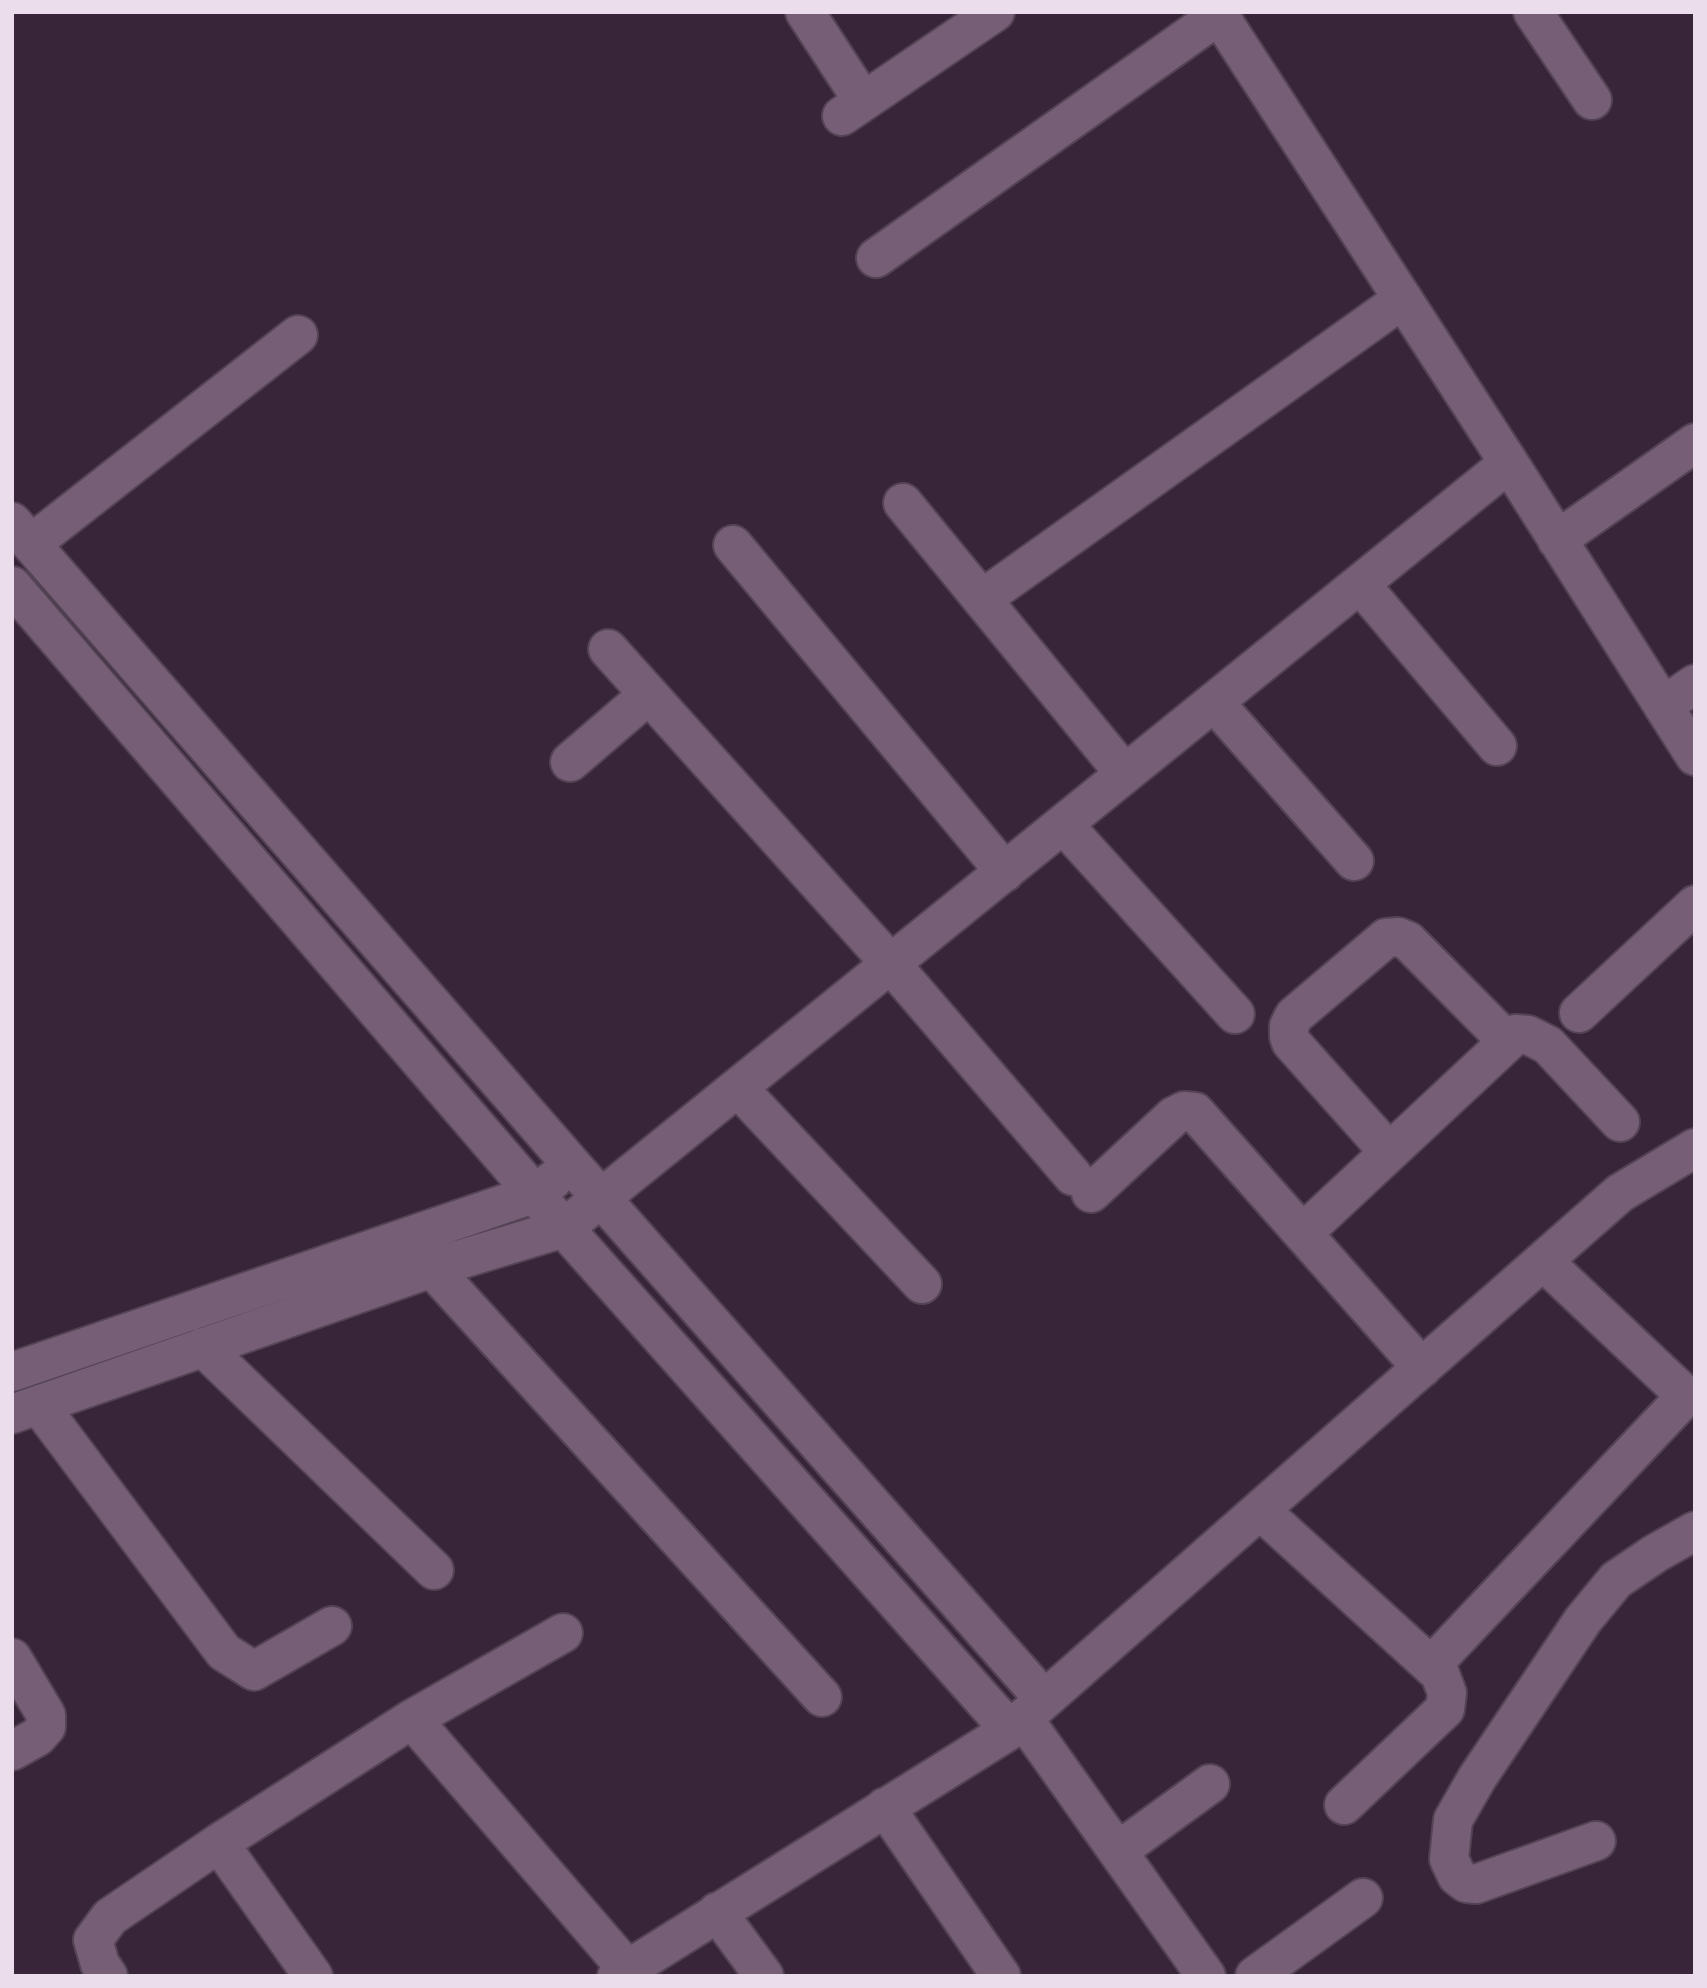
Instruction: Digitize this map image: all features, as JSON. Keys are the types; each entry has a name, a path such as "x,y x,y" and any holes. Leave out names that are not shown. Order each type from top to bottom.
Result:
{"street":[{"path":"806,12 852,109 995,12"},
{"path":"1533,12 1592,100"},
{"path":"876,258 1218,14 1695,756"},
{"path":"982,599 1403,299"},
{"path":"298,335 22,533 602,1197 1026,1716 1206,1976"},
{"path":"1557,540 1695,443"},
{"path":"332,1626 254,1671 223,1652 26,1410 432,1268 564,1228 1509,463"},
{"path":"903,503 1125,774"},
{"path":"733,545 1005,872"},
{"path":"1360,584 1497,746"},
{"path":"12,586 564,1228 1026,1716"},
{"path":"608,649 891,964 1082,1185 1174,1116 1184,1111 1195,1112 1422,1368"},
{"path":"1663,706 1695,684"},
{"path":"570,762 648,695"},
{"path":"1214,702 1354,861"},
{"path":"1063,824 1235,1014"},
{"path":"1579,1013 1695,905"},
{"path":"1389,1152 1291,1042 1289,1026 1294,1016 1385,939 1398,937 1408,940 1507,1041"},
{"path":"1303,1233 1516,1034 1528,1035 1548,1045 1620,1122"},
{"path":"738,1088 922,1284"},
{"path":"412,1719 622,1972 885,1808 1026,1716 1620,1193 1695,1147"},
{"path":"12,1372 536,1194 572,1165"},
{"path":"1431,1666 1690,1399 1543,1261"},
{"path":"432,1268 822,1697"},
{"path":"203,1347 434,1570"},
{"path":"1260,1510 1440,1674 1447,1693 1445,1709 1343,1805"},
{"path":"1596,1841 1476,1884 1466,1883 1457,1876 1449,1859 1449,1838 1453,1820 1476,1778 1583,1620 1616,1580 1656,1552 1695,1531"},
{"path":"108,1976 100,1964 93,1940 110,1917 219,1843 412,1719 562,1633"},
{"path":"12,1658 46,1715 46,1727 37,1737 12,1751"},
{"path":"1118,1851 1210,1784"},
{"path":"885,1808 1001,1976"},
{"path":"219,1843 313,1976"},
{"path":"1255,1976 1363,1898"},
{"path":"717,1912 764,1976"}]}
